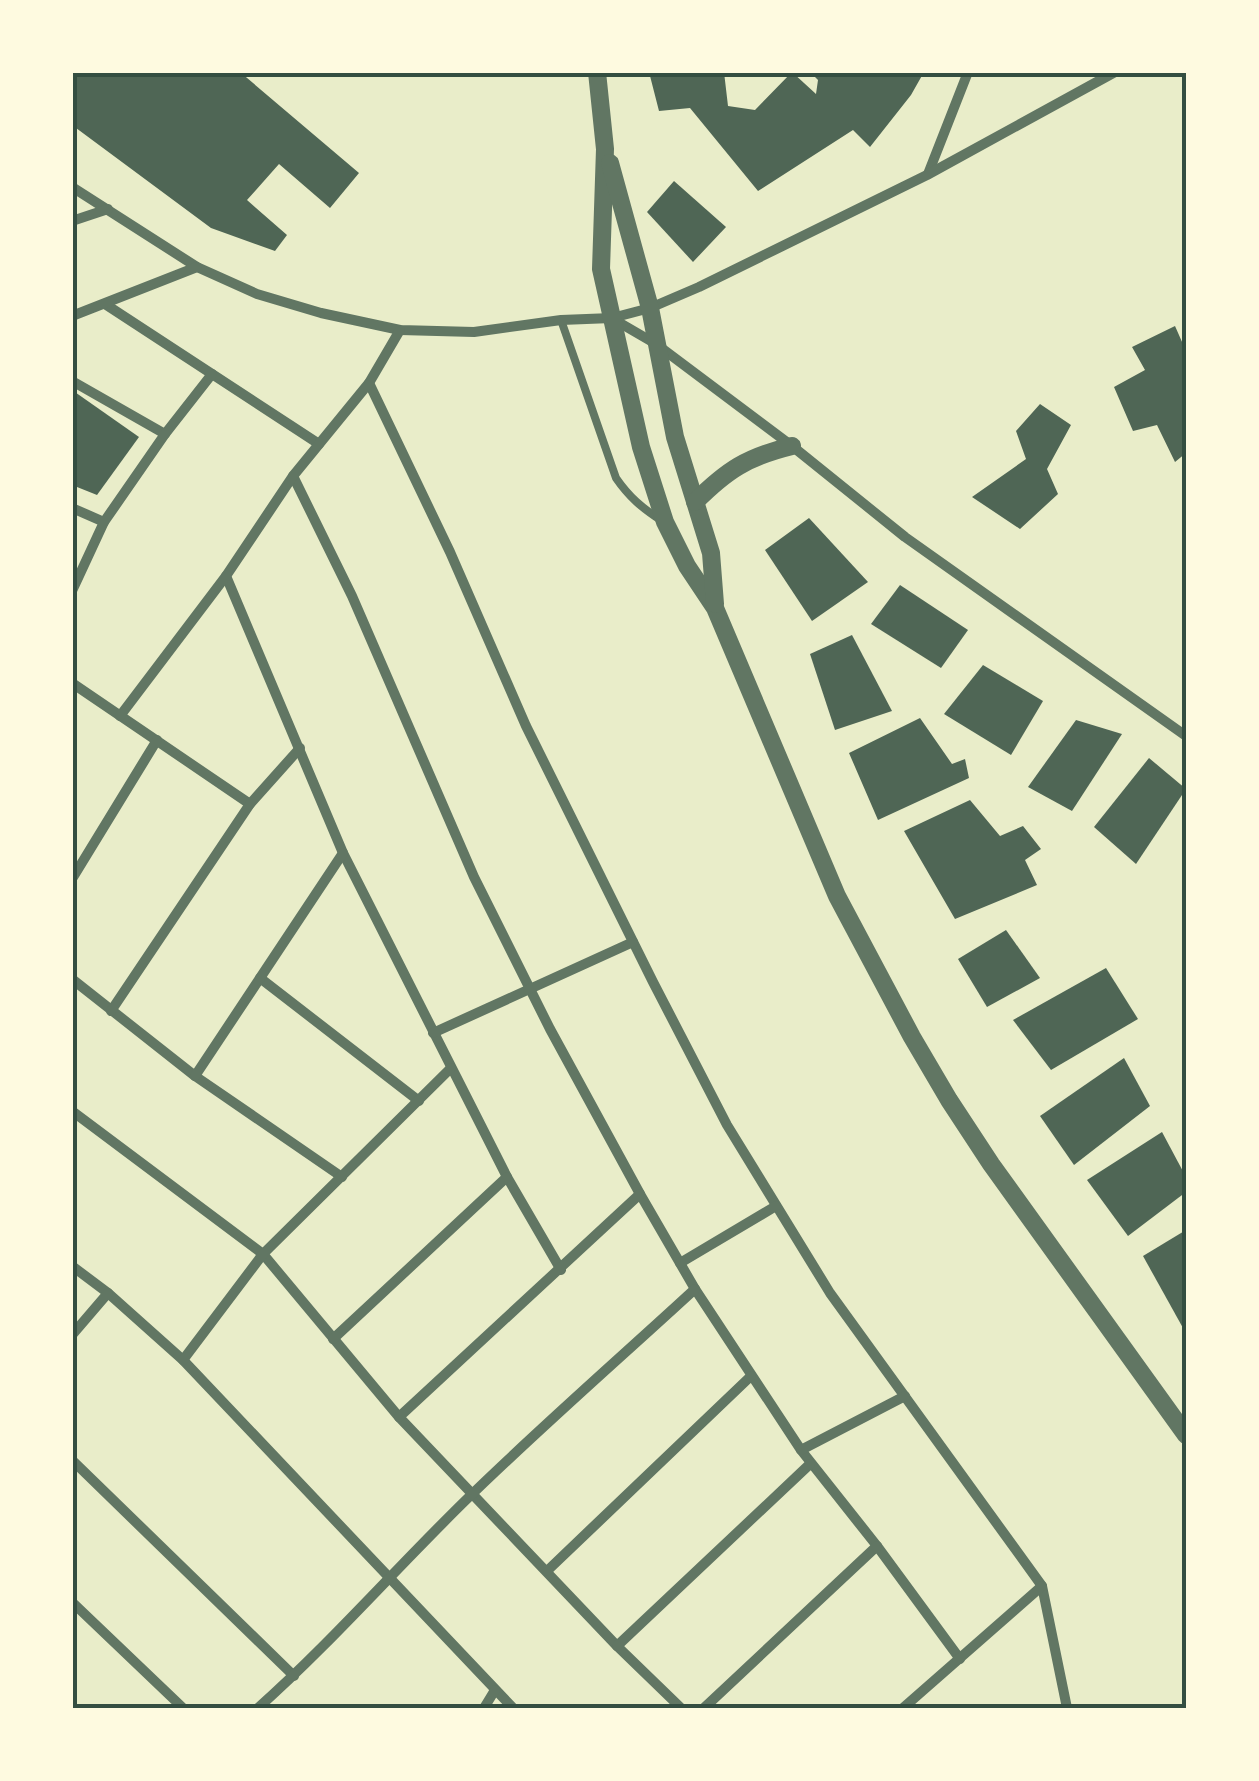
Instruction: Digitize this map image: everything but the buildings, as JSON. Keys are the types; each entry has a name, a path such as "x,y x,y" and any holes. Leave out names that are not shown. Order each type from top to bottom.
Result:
{"street":[{"path":"597,72 605,149 601,269 642,447 665,522 687,566 715,608 837,896 912,1036 990,1164 1186,1435"},
{"path":"927,176 968,72"},
{"path":"72,187 197,267 257,294 321,312 400,330 474,332 561,320 612,318 650,308 699,287 927,176 1115,72"},
{"path":"605,149 650,308 675,437 711,553 715,608"},
{"path":"72,221 108,209"},
{"path":"72,316 197,267"},
{"path":"105,304 319,444"},
{"path":"612,318 656,344 905,537 1186,736"},
{"path":"120,716 226,576 293,476 370,383 400,330"},
{"path":"72,591 104,522 212,374"},
{"path":"72,381 165,434"},
{"path":"370,383 526,726 727,1125 830,1293 1042,1586 1068,1708"},
{"path":"695,502 710,486 752,457 792,446"},
{"path":"293,476 352,596 474,877 640,1194 695,1289 810,1464 877,1546 960,1659"},
{"path":"72,508 104,522"},
{"path":"226,576 343,853 507,1177 561,1270"},
{"path":"72,683 250,804"},
{"path":"72,880 157,740"},
{"path":"111,1011 250,804 300,748"},
{"path":"195,1076 343,853"},
{"path":"434,1034 633,942"},
{"path":"260,978 419,1100"},
{"path":"72,979 195,1076 342,1177"},
{"path":"183,1360 262,1254 451,1068"},
{"path":"72,1111 262,1254 400,1417 681,1708"},
{"path":"333,1339 507,1177"},
{"path":"400,1417 640,1194"},
{"path":"680,1263 776,1206"},
{"path":"72,1266 183,1360 512,1708"},
{"path":"258,1708 472,1494 695,1289"},
{"path":"72,1335 108,1293"},
{"path":"547,1570 751,1376"},
{"path":"801,1450 905,1396"},
{"path":"72,1460 294,1676"},
{"path":"617,1646 810,1464"},
{"path":"704,1708 877,1546"},
{"path":"903,1708 1042,1586"},
{"path":"72,1602 183,1708"},
{"path":"484,1708 495,1690"}],"lane":[{"path":"561,320 616,478 640,507 665,522"}]}
